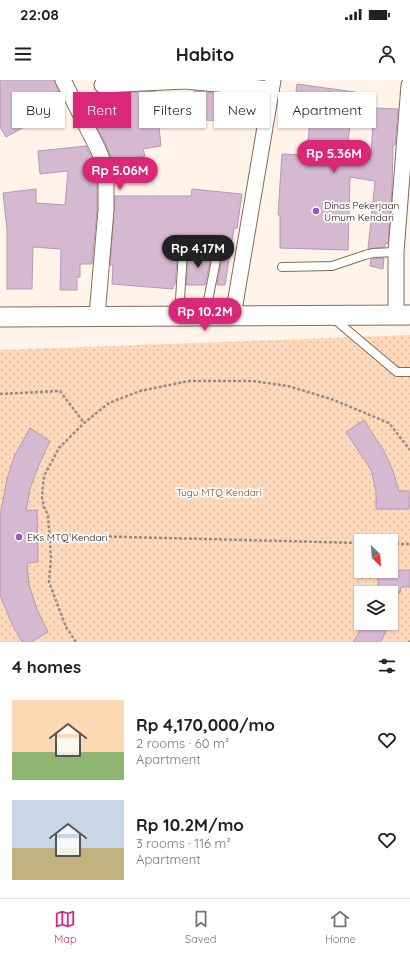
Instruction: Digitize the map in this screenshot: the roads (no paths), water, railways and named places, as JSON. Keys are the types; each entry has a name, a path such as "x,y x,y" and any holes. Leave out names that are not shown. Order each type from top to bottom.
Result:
{"street":[{"path":"63,80 98,149 104,164 106,175 106,210 98,316"},
{"path":"102,85 186,82 272,84 233,316"},
{"path":"0,317 403,314 396,252 409,85"}],"lane":[{"path":"179,316 183,251 186,248 194,247 212,251 217,255 205,316"},
{"path":"282,267 332,266 373,253 396,252"},
{"path":"329,315 397,372 410,372"}],"place":[{"name":"Dinas Pekerjaan Umum Kendari","path":"316,211"},
{"name":"EKs MTQ Kendari","path":"19,537"}],"park label":[{"name":"Tugu MTQ Kendari","path":"219,492"}]}
